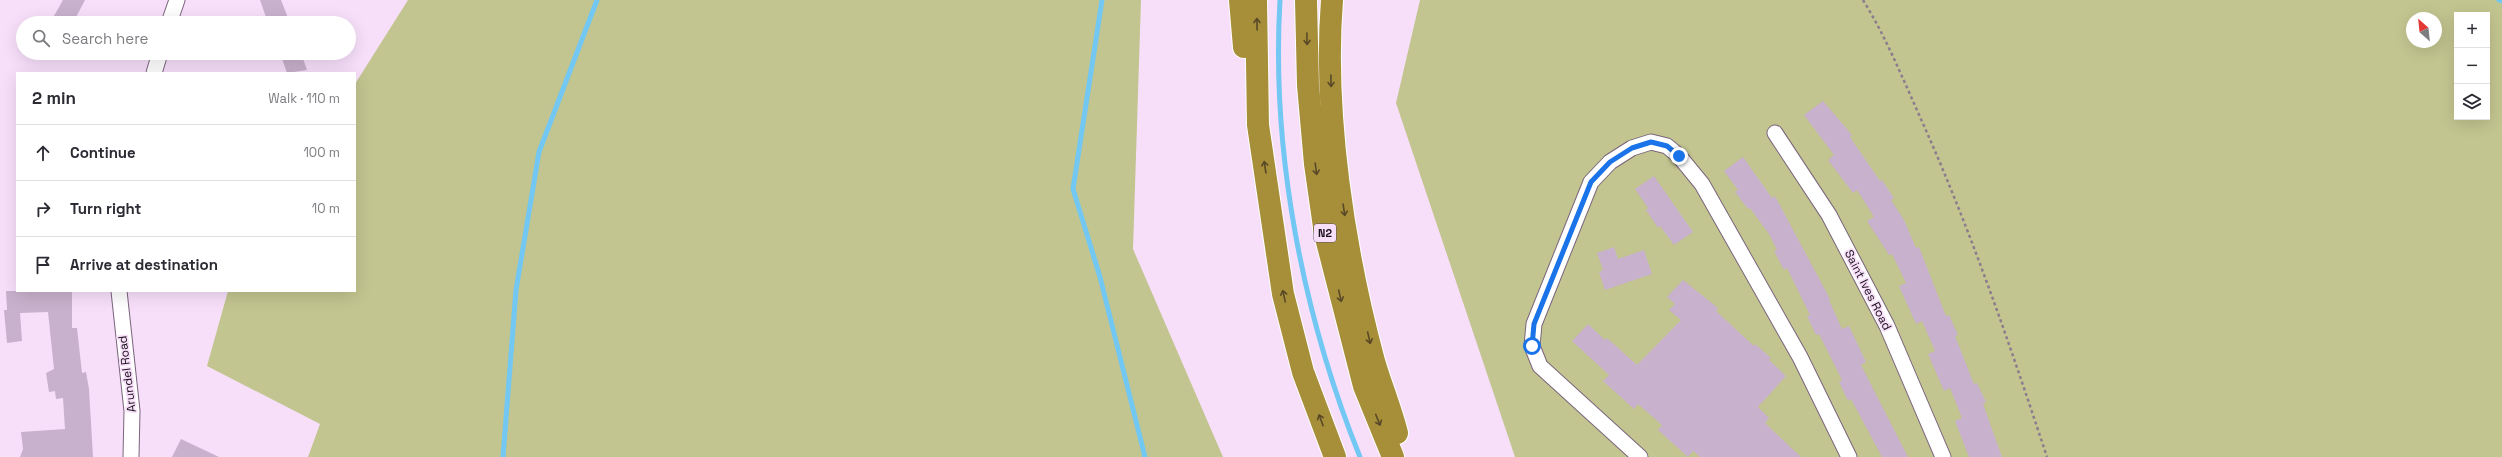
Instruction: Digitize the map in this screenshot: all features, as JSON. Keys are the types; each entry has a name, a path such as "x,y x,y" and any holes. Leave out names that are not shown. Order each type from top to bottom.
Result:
{"highway":[{"path":"1240,0 1243,38 1258,125 1283,294 1304,372 1335,457"},
{"path":"1256,0 1258,125"},
{"name":"N2","path":"1306,0 1309,93 1315,164 1325,234 1364,386 1393,457"},
{"path":"1332,0 1330,26 1332,108 1339,181 1354,271 1374,361 1404,457"}],"street":[{"path":"171,16 177,0"},
{"path":"154,72 158,60"},
{"name":"Saint Ives Road","path":"1775,133 1829,215 1894,340 1943,457"},
{"path":"1640,457 1540,366 1532,346 1534,324 1591,182 1610,162 1632,148 1651,142 1667,146 1679,156 1702,184 1800,357 1849,457"},
{"name":"Arundel Road","path":"119,292 132,411 131,457"}],"path":[{"path":"1863,0 1878,26 1948,178 1997,306 2047,457"}],"green space":[{"path":"408,0 1141,0 1133,249 1223,457 308,457 320,424 207,366 228,292 356,292 356,82"},
{"path":"1420,0 2502,0 2502,457 1515,457 1396,103"}],"building":[{"path":"63,0 85,0 77,16 54,16"},
{"path":"260,0 281,0 287,16 266,16"},
{"path":"282,60 303,60 307,70 287,72"},
{"path":"1823,101 1852,135 1850,137 1880,181 1882,180 1894,198 1891,200 1904,220 1916,248 1919,247 1946,316 1949,315 1958,335 1955,336 1974,384 1977,383 1986,402 1983,404 2002,457 1969,457 1955,421 1962,418 1950,388 1944,391 1928,354 1935,351 1922,321 1916,324 1899,286 1906,283 1892,254 1889,255 1867,221 1874,217 1857,190 1853,193 1828,160 1834,155 1804,115"},
{"path":"1743,157 1772,198 1775,196 1830,299 1829,300 1842,329 1849,326 1866,362 1861,365 1908,457 1882,457 1851,399 1848,401 1839,382 1842,380 1819,334 1816,335 1807,316 1810,315 1787,268 1784,270 1774,251 1777,250 1769,234 1750,208 1748,209 1735,192 1738,190 1724,171"},
{"path":"1654,176 1693,232 1674,245 1660,226 1658,228 1646,210 1648,208 1635,189"},
{"path":"1614,247 1618,259 1644,250 1652,274 1605,290 1599,272 1603,270 1597,253"},
{"path":"1683,280 1718,308 1716,311 1754,346 1755,344 1771,358 1769,360 1786,376 1758,407 1769,418 1765,423 1801,457 1700,457 1693,451 1688,457 1658,430 1662,425 1638,404 1634,409 1603,381 1609,375 1572,341 1588,324 1605,340 1607,338 1637,365 1681,320 1669,310 1675,304 1667,297"},
{"path":"6,291 72,292 72,328 77,328 82,373 86,372 89,389 93,457 20,457 23,449 21,432 65,429 63,398 56,399 55,391 49,392 46,373 54,369 48,312 20,313 22,341 7,343 4,310 7,310"},
{"path":"181,439 219,457 172,457"}],"waterway":[{"path":"503,457 516,290 539,152 597,0"},
{"path":"1102,0 1073,189 1100,277 1145,457"},
{"path":"1280,0 1279,58 1281,116 1286,175 1295,233 1307,291 1322,348 1360,457"}],"route":[{"path":"1532,346 1534,324 1591,182 1610,162 1632,148 1651,142 1667,146 1679,156"}]}
